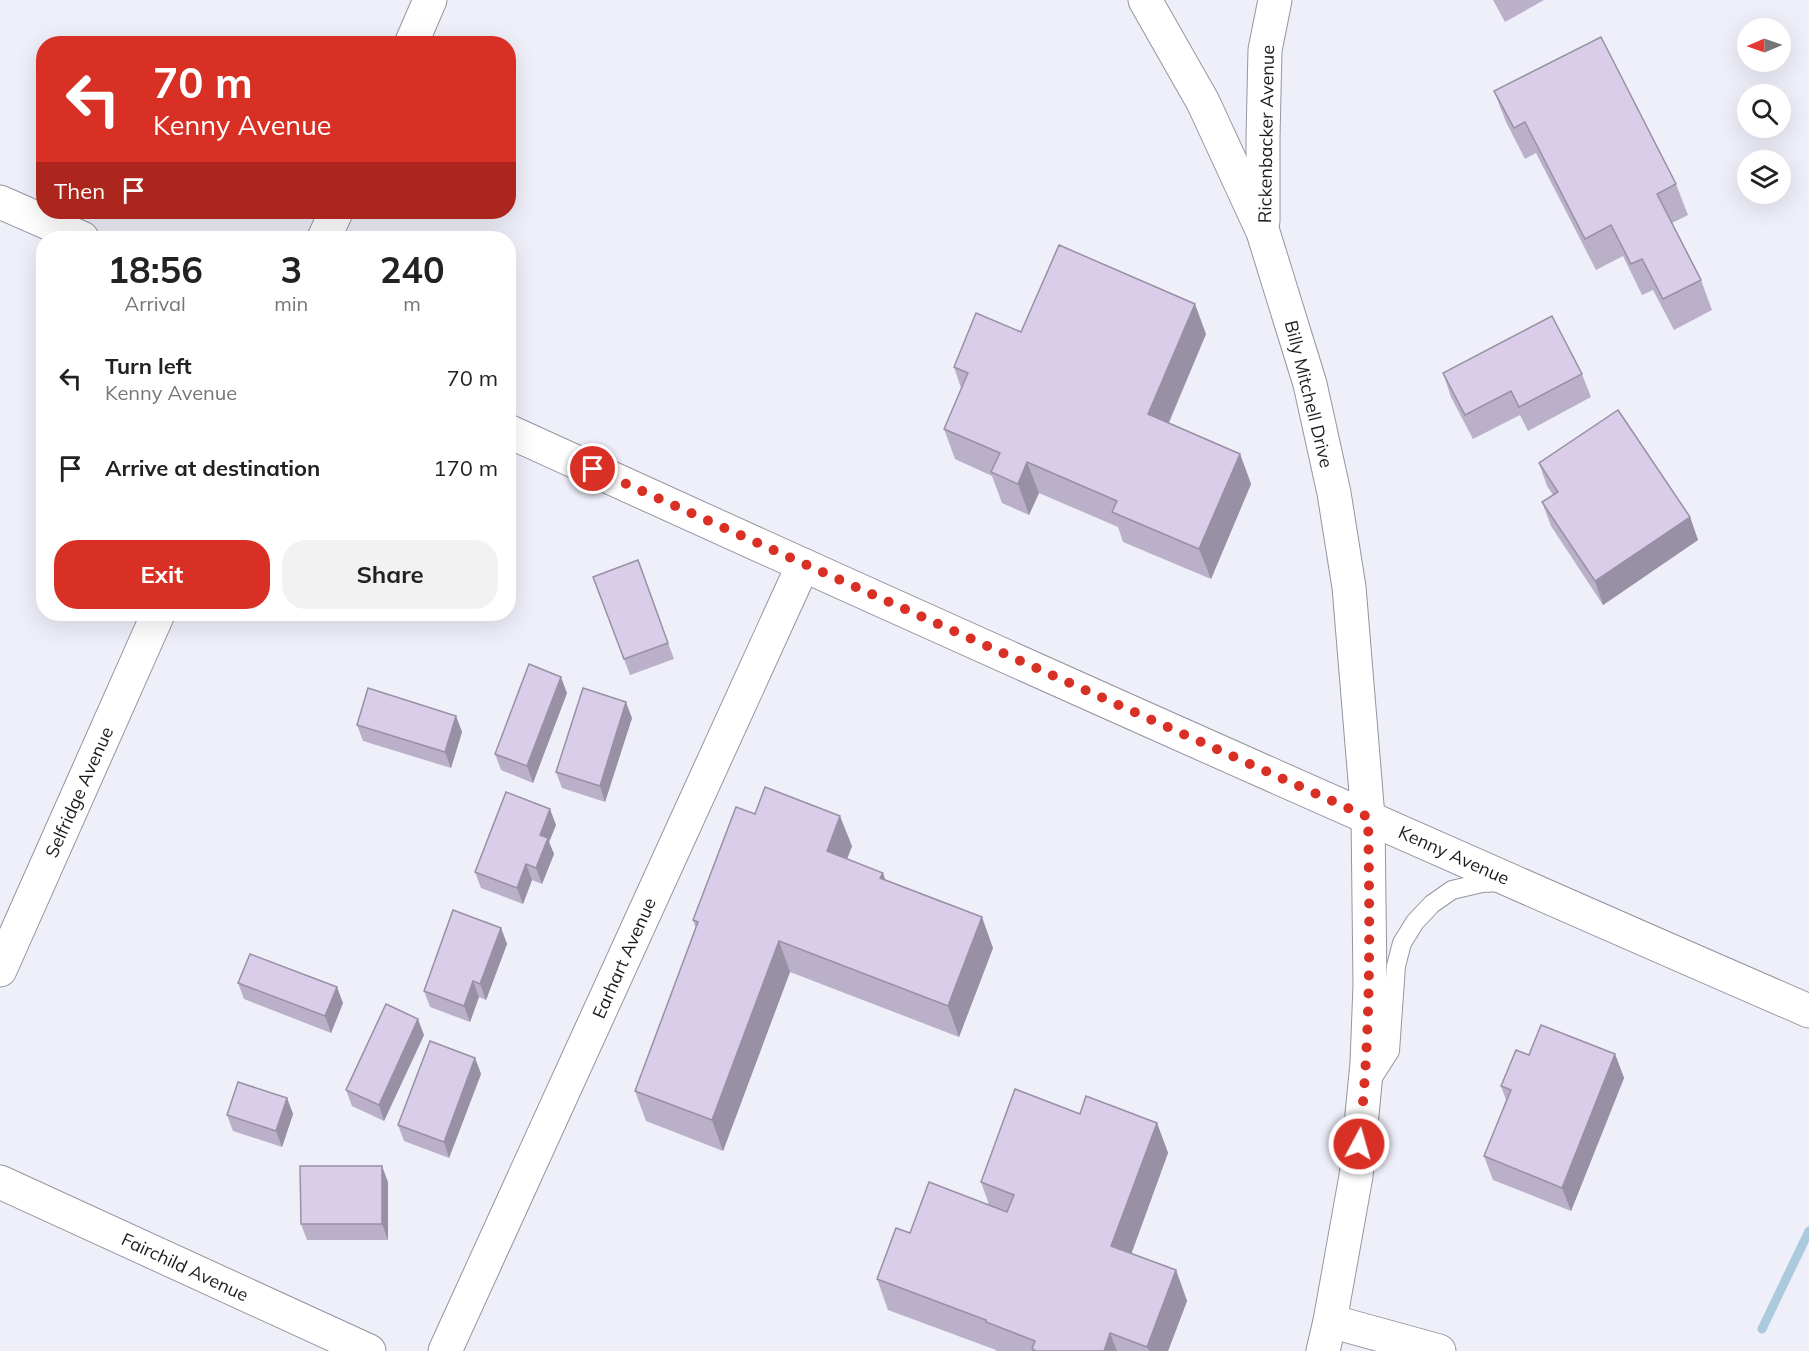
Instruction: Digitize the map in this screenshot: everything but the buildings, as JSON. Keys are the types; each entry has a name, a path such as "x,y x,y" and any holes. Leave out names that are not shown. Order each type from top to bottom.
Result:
{"street":[{"path":"414,36 430,0"},
{"name":"Billy Mitchell Drive","path":"1145,0 1203,102 1263,232 1310,384 1334,493 1349,587 1368,817"},
{"name":"Rickenbacker Avenue","path":"1263,232 1265,50 1275,0"},
{"path":"0,202 36,218"},
{"path":"39,219 66,231"},
{"name":"Kenny Avenue","path":"516,435 1512,882 1809,1011"},
{"name":"Earhart Avenue","path":"445,1351 803,565"},
{"name":"Selfridge Avenue","path":"0,970 155,621"},
{"path":"1368,817 1370,985 1364,1091 1356,1176 1326,1336 1439,1351"},
{"name":"Fairchild Avenue","path":"0,1182 369,1351"}],"lane":[{"path":"1364,1091 1390,1051 1396,966 1402,943 1415,922 1432,904 1452,890 1482,883 1512,882"}],"waterway":[{"path":"1762,1329 1809,1231"}],"route":[{"path":"593,469 1368,817 1370,985 1367,1063 1359,1144"}]}
